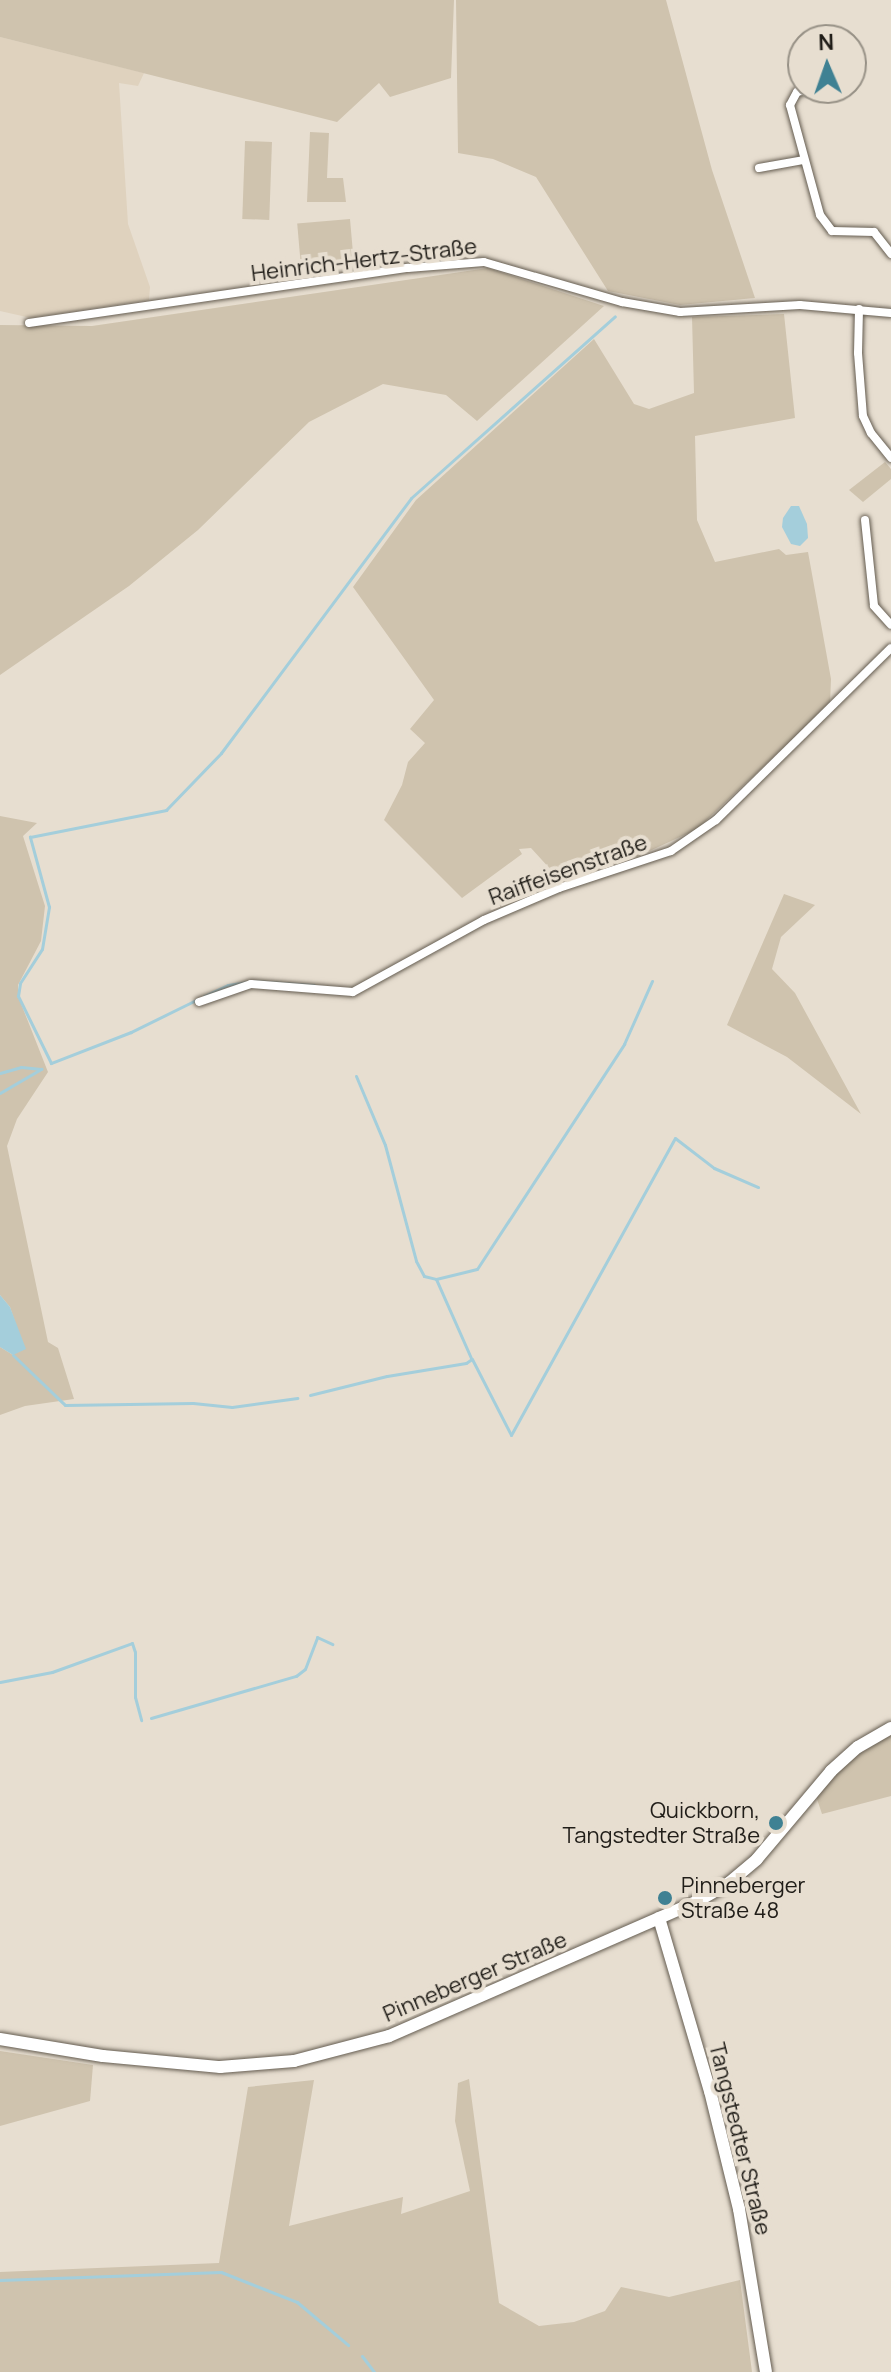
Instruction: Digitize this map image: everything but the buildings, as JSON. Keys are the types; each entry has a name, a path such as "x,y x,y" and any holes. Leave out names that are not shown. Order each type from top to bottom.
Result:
{"main road":[{"name":"Pinneberger Straße","path":"0,2039 177,2065 233,2066 294,2061 389,2036 659,1918 730,1882 757,1859 831,1771 858,1747 891,1728"},
{"name":"Tangstedter Straße","path":"659,1918 706,2076 739,2209 766,2372"}],"street":[{"path":"792,104 804,160 824,225 838,232 874,232 891,254"},
{"path":"759,168 804,160"},
{"name":"Heinrich-Hertz-Straße","path":"29,323 408,268 484,262 622,302 680,312 800,305 891,313"},
{"path":"859,309 858,353 863,416 871,433 891,458"},
{"path":"865,520 874,606 891,625"},
{"name":"Raiffeisenstraße","path":"199,1002 251,984 353,992 484,920 559,888 671,851 716,820 891,648"}],"shaded area":[{"path":"0,0 454,0 451,78 390,97 379,83 337,122 0,37"},
{"path":"456,0 666,0 712,170 755,298 680,305 608,291 536,177 493,159 458,153"},
{"path":"0,37 144,73 138,86 119,83 128,224 150,287 149,300 31,318 0,311"},
{"path":"310,132 329,133 327,178 343,178 346,202 307,202"},
{"path":"245,141 272,142 269,220 242,219"},
{"path":"350,219 354,263 301,267 297,224"},
{"path":"488,268 604,306 477,421 446,395 383,384 309,422 198,530 129,586 0,675 0,325 92,326"},
{"path":"784,314 795,418 695,436 697,520 715,562 779,549 786,555 808,552 831,679 830,704 697,829 641,855 562,882 531,848 519,849 522,854 462,898 384,820 402,785 408,762 425,743 410,729 434,700 353,587 416,500 594,339 634,404 649,409 694,393 692,317"},
{"path":"885,462 891,469 891,479 863,502 849,490"},
{"path":"0,816 37,823 23,836 45,906 41,941 18,985 18,996 48,1072 17,1119 7,1146 48,1342 58,1348 74,1399 25,1406 0,1415 0,1347 13,1355 16,1325 10,1307 0,1295"},
{"path":"784,894 815,905 781,937 772,969 795,993 861,1114 787,1057 727,1025"},
{"path":"891,1735 891,1796 822,1814 816,1796 849,1760"},
{"path":"0,2051 93,2065 90,2101 0,2126"},
{"path":"469,2079 499,2303 539,2326 574,2322 605,2311 621,2287 669,2297 740,2280 752,2372 0,2372 0,2272 219,2263 248,2087 314,2080 289,2226 403,2197 401,2214 470,2191 455,2121 458,2083"}],"water":[{"path":"791,506 799,506 807,524 808,538 800,546 791,544 782,527 783,518"},
{"path":"0,1295 10,1307 26,1349 13,1355 0,1347"}],"waterway":[{"path":"198,999 131,1032 51,1063 18,996 20,983 42,949 49,907 30,837 166,810 221,753 411,498 615,316"},
{"path":"254,981 314,985"},
{"path":"471,1358 436,1279 477,1269 624,1044 652,981"},
{"path":"204,996 228,985 246,982"},
{"path":"0,1073 21,1067 41,1069"},
{"path":"0,1093 41,1069"},
{"path":"356,1076 385,1145 416,1261 424,1276 436,1279"},
{"path":"310,1395 387,1376 466,1363 472,1359 511,1435 675,1138 714,1168 758,1187"},
{"path":"13,1355 65,1405 193,1403 232,1407 297,1398"},
{"path":"151,1718 296,1676 305,1669 317,1637 332,1644"},
{"path":"0,1682 52,1672 132,1643 135,1652 135,1697 141,1720"},
{"path":"0,2280 221,2272 297,2302 348,2345"},
{"path":"362,2356 374,2372"}],"place":[{"name":"Quickborn, Tangstedter Straße","path":"776,1823"},
{"name":"Pinneberger Straße 48","path":"665,1898"}]}
